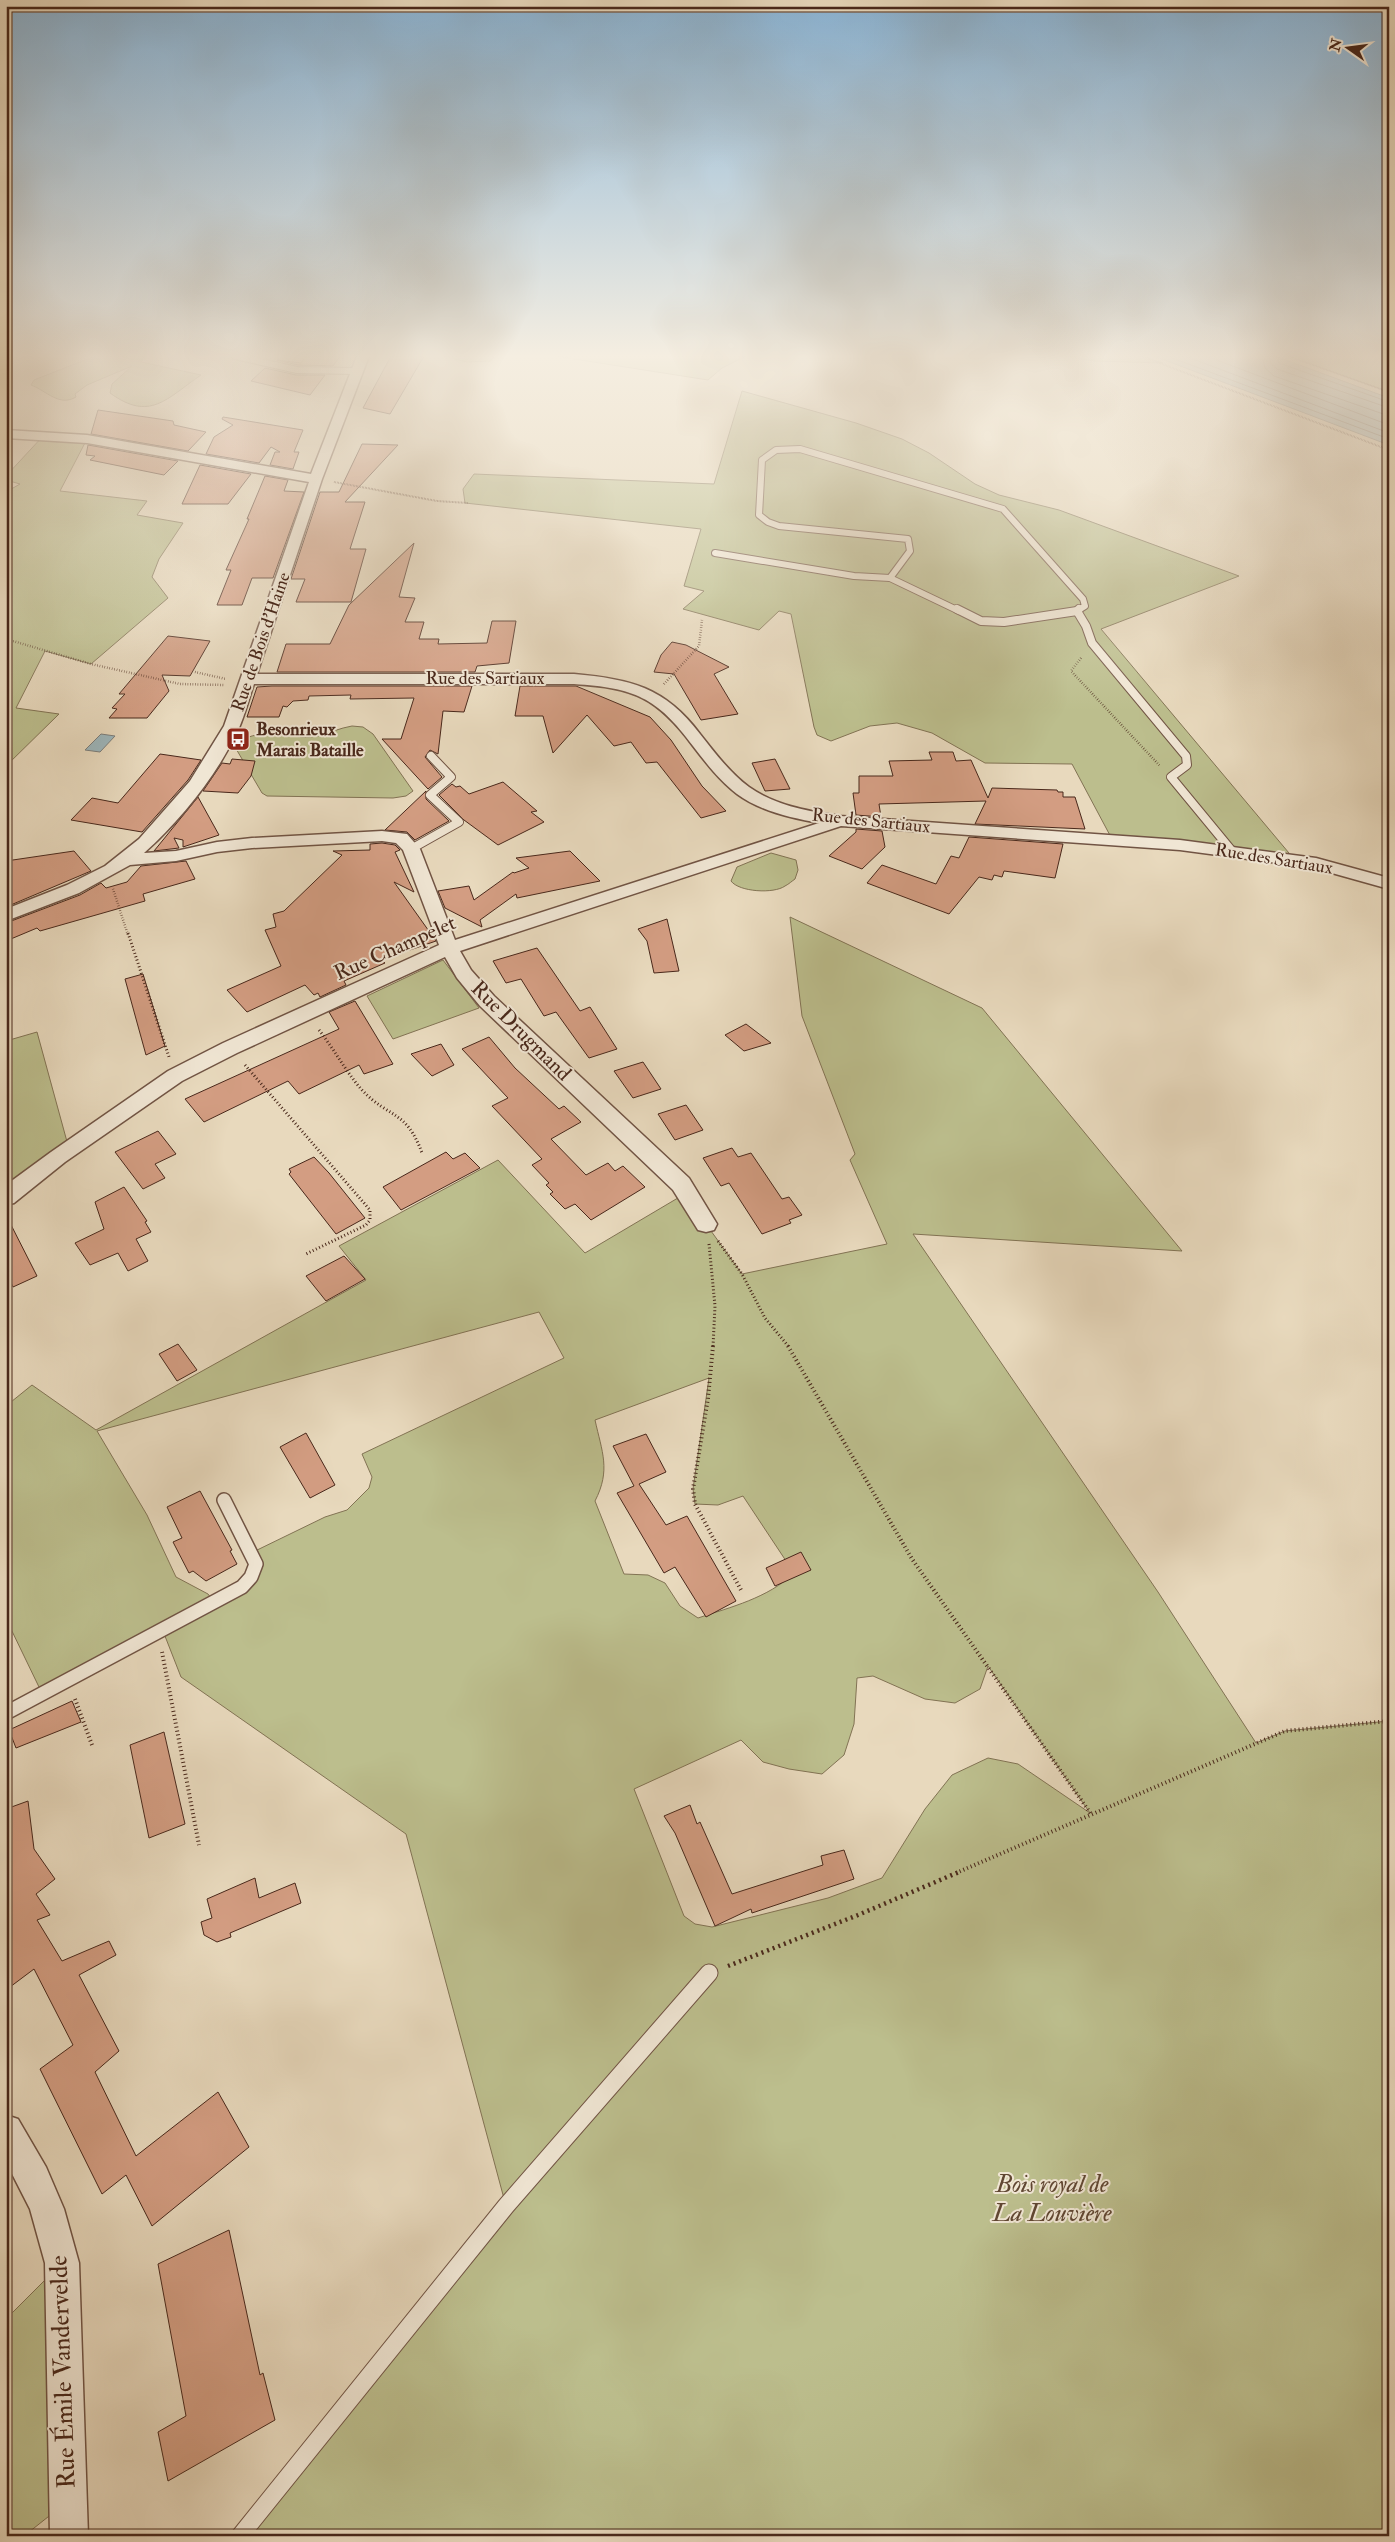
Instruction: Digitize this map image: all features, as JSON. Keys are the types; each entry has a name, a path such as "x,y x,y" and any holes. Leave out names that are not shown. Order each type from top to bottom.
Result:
{"street":[{"path":"291,475 316,479"},
{"name":"Rue de Bois d'Haine","path":"6,915 104,873 126,860 143,845 194,788 215,758 232,726 318,475"},
{"name":"Rue des Sartiaux","path":"246,682 574,678 613,683 650,696 670,708 720,770 746,792 788,810 840,821 1180,845 1232,851 1329,866 1389,884"},
{"name":"Rue Champelet","path":"6,1197 58,1157 175,1076 230,1048 449,948 781,838 840,821"},
{"path":"126,860 176,856 217,846 382,836 401,838 411,849"},
{"name":"Rue Drugmand","path":"411,849 449,948 464,974 487,1001 681,1184 706,1224"},
{"path":"1329,866 1389,871"},
{"name":"Rue Émile Vandervelde","path":"6,2131 35,2177 44,2198 55,2231 62,2263 68,2536"}],"lane":[{"path":"761,475 759,515 762,519 779,526 908,539 910,551 890,578"},
{"path":"715,553 854,576 890,578 981,621 1004,622 1077,611 1086,606 1083,599 1003,509 992,504 891,475"},
{"path":"1077,611 1086,626 1092,643 1186,756 1188,765 1171,777 1232,851"},
{"path":"411,849 459,822 430,795 451,777 431,756"},
{"path":"6,1713 242,1587 251,1577 256,1564 224,1500"},
{"path":"240,2536 506,2206 709,1973"}],"path":[{"path":"316,479 437,501 468,502"},
{"path":"650,696 697,651 701,644 702,620"},
{"path":"6,639 91,664 180,684 246,682"},
{"path":"1092,643 1071,671 1171,777"},
{"path":"195,672 221,679 246,682"},
{"path":"104,873 111,881 175,1076"},
{"path":"305,1014 323,1035 364,1092 399,1115 410,1125 417,1134 422,1153"},
{"path":"230,1048 370,1210 370,1220 366,1225 306,1254"},
{"path":"706,1224 715,1288 715,1323 708,1393 694,1489 695,1504 742,1592"},
{"path":"706,1224 742,1274 765,1318 794,1354 912,1559 1091,1814"},
{"path":"154,1635 163,1656 199,1845"},
{"path":"60,1684 69,1688 73,1695 92,1745"},
{"path":"709,1973 858,1915 1284,1731 1389,1721"}],"green space":[{"path":"69,475 60,491 147,501 137,515 183,523 159,559 152,577 168,598 91,664 45,651 16,708 59,714 6,766 6,492 20,484 6,480 6,476"},
{"path":"474,475 714,484 717,475 961,475 975,484 999,495 1059,510 1239,576 1101,629 1294,859 1113,841 1072,764 985,763 932,733 897,723 870,726 831,741 817,735 791,614 779,611 759,630 683,609 704,591 684,586 701,529 465,503 463,489"},
{"path":"352,726 363,727 373,734 413,791 406,796 393,798 267,796 262,793 235,747 243,740 263,734 308,737"},
{"path":"771,853 796,860 798,870 795,879 780,889 765,891 741,888 731,881 737,867"},
{"name":"Bois royal de La Louvière","path":"790,917 982,1008 1182,1251 913,1234 1158,1592 1256,1743 1285,1731 1389,1721 1389,2536 240,2536 506,2206 406,1834 181,1677 163,1631 43,1692 39,1687 10,1627 6,1629 6,1406 32,1385 96,1430 366,1280 339,1246 498,1160 585,1253 688,1192 706,1224 742,1274 887,1244 850,1160 855,1154 802,1016","holes":["539,1312 564,1358 362,1454 372,1477 369,1488 347,1510 325,1517 251,1553 251,1577 214,1602 208,1594 176,1577 147,1515 97,1431","709,1378 693,1489 695,1504 718,1505 743,1496 794,1573 784,1582 761,1595 736,1606 698,1618 680,1606 665,1583 648,1575 624,1574 595,1501 603,1480 604,1470 604,1461 595,1420","988,1666 1090,1813 1018,1764 988,1758 952,1775 925,1809 882,1878 828,1898 712,1927 695,1924 684,1916 634,1789 741,1740 763,1762 789,1769 822,1774 844,1755 854,1724 857,1678 873,1676 925,1699 955,1703 980,1689"]},
{"path":"443,960 479,1008 393,1039 367,996"},
{"path":"37,1032 69,1149 6,1198 6,1041"},
{"path":"62,2263 68,2501 24,2536 6,2536 6,2319"}],"water":[{"path":"101,734 115,736 100,752 85,750"}],"building":[{"path":"196,475 251,475 228,504 182,504"},
{"path":"347,475 370,475 345,502 365,502 350,549 366,549 351,602 296,602 305,579 291,579 320,492 339,492"},
{"path":"265,476 288,480 284,491 304,492 273,578 252,578 242,605 217,605 231,570 226,570 249,519 247,519"},
{"path":"414,543 399,597 415,598 405,622 424,622 419,639 439,639 438,644 487,643 492,621 516,621 509,663 477,666 475,672 277,672 286,644 330,644 349,605"},
{"path":"168,636 210,641 190,676 162,675 169,691 147,718 109,718 117,709 112,708 125,694 119,694"},
{"path":"672,642 686,645 729,667 714,674 738,714 701,720 674,674 654,672 661,655"},
{"path":"472,686 464,712 443,711 438,754 430,750 425,757 442,777 428,789 382,739 401,739 414,698 350,699 351,695 309,696 308,700 293,701 287,707 283,706 279,717 247,717 257,687"},
{"path":"520,686 576,686 650,717 671,740 702,786 726,811 701,818 657,762 646,763 631,742 614,746 587,715 553,753 543,716 515,716"},
{"path":"929,752 953,752 956,761 971,760 988,798 992,788 1057,790 1058,792 1063,792 1063,797 1075,797 1085,829 975,824 986,801 879,804 881,817 856,815 853,793 859,793 859,776 893,776 889,761 932,760"},
{"path":"160,754 201,760 188,780 142,832 71,820 92,798 118,803"},
{"path":"232,759 255,761 251,776 238,793 203,791 222,763 230,764"},
{"path":"775,759 790,789 765,791 752,763"},
{"path":"503,782 537,811 531,812 544,822 498,845 464,820 439,795 452,784 456,787 460,786 469,794"},
{"path":"426,791 426,799 449,821 415,840 407,832 385,830"},
{"path":"198,797 219,835 183,847 183,840 174,838 179,848 154,851"},
{"path":"856,829 882,831 885,847 862,869 829,856 856,832"},
{"path":"969,837 1063,844 1055,878 1004,871 1002,877 994,875 992,880 979,877 949,914 867,883 882,865 936,884 951,856 959,858"},
{"path":"370,844 395,845 400,850 395,852 414,892 394,882 436,941 381,960 385,963 344,981 346,985 320,997 318,993 314,995 305,985 247,1012 227,990 281,966 265,930 276,927 273,914 284,911 342,855 333,851 370,850"},
{"path":"74,851 91,871 6,907 6,861"},
{"path":"570,851 600,881 517,898 516,894 480,920 482,927 445,908 438,891 469,886 474,900 513,872 529,868 516,858"},
{"path":"186,861 195,879 143,894 145,901 40,931 37,928 6,941 6,923 80,895 101,883 106,888 127,882 141,866"},
{"path":"667,919 679,971 654,973 647,941 638,929"},
{"path":"537,948 580,1011 590,1007 617,1049 589,1058 556,1012 544,1016 521,979 506,983 493,961"},
{"path":"143,974 165,1046 146,1055 125,979"},
{"path":"355,1001 393,1064 364,1074 359,1065 299,1094 288,1081 204,1122 185,1099 339,1029 329,1012"},
{"path":"746,1024 771,1043 744,1051 725,1035"},
{"path":"489,1037 515,1068 559,1109 564,1106 581,1122 551,1139 586,1175 608,1163 615,1171 623,1166 645,1187 591,1220 575,1204 565,1209 550,1194 553,1192 546,1185 549,1183 532,1165 542,1159 492,1106 508,1098 462,1049"},
{"path":"441,1044 454,1065 432,1076 411,1054"},
{"path":"643,1062 661,1089 633,1098 614,1071"},
{"path":"686,1105 703,1130 675,1140 658,1114"},
{"path":"158,1131 176,1154 155,1164 165,1178 143,1189 115,1152"},
{"path":"732,1148 738,1157 751,1153 782,1199 789,1197 802,1215 789,1220 791,1223 762,1234 729,1183 721,1186 703,1158"},
{"path":"446,1152 453,1159 465,1153 480,1168 401,1210 383,1187"},
{"path":"314,1157 365,1218 336,1234 289,1174 291,1172 289,1169"},
{"path":"124,1187 147,1221 145,1222 151,1232 136,1239 148,1261 128,1271 118,1253 90,1265 75,1243 104,1229 95,1202"},
{"path":"6,1215 37,1276 13,1287 6,1272"},
{"path":"344,1256 365,1279 326,1301 306,1276"},
{"path":"178,1344 197,1370 177,1381 159,1354"},
{"path":"306,1433 335,1485 310,1498 280,1447"},
{"path":"646,1434 666,1472 639,1484 666,1525 687,1516 736,1601 706,1617 675,1567 664,1573 617,1493 634,1486 613,1446"},
{"path":"200,1491 232,1550 230,1551 237,1564 206,1581 193,1571 189,1573 173,1542 182,1538 167,1507"},
{"path":"801,1552 811,1570 775,1586 766,1568"},
{"path":"72,1701 81,1722 16,1748 9,1730"},
{"path":"164,1732 185,1824 149,1838 130,1745"},
{"path":"28,1801 34,1849 55,1879 36,1894 50,1915 37,1920 62,1961 109,1941 116,1955 79,1975 119,2051 95,2072 136,2156 218,2092 249,2147 152,2226 126,2175 102,2194 40,2069 73,2045 34,1969 6,1990 6,1809"},
{"path":"690,1805 697,1824 700,1822 732,1894 823,1865 821,1856 844,1850 854,1879 752,1913 751,1909 715,1926 675,1833 664,1816"},
{"path":"255,1878 259,1898 295,1883 301,1903 230,1933 231,1937 217,1942 204,1935 201,1922 212,1918 207,1899"},
{"path":"229,2230 260,2375 263,2373 275,2420 168,2481 158,2432 186,2416 158,2264"}],"place":[{"name":"Besonrieux Marais Bataille","path":"238,739"}]}
